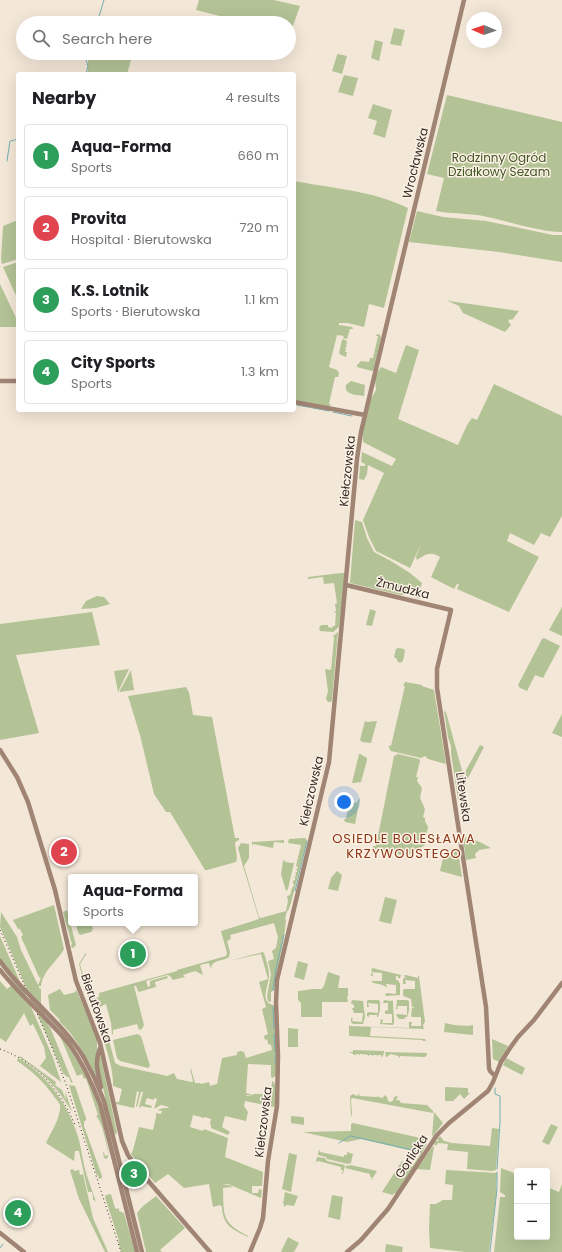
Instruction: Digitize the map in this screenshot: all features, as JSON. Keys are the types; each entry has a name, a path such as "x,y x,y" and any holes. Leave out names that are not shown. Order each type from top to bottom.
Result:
{"street":[{"name":"Wrocławska","path":"384,331 464,0"},
{"name":"Kiełczowska","path":"250,1252 263,1218 268,1161 277,1106 277,980 328,768 357,459 365,415 384,331"},
{"path":"0,381 16,380"},
{"path":"296,402 365,415"},
{"name":"Żmudzka","path":"346,585 451,610 450,615"},
{"name":"Litewska","path":"450,615 437,669 437,688 486,1007 490,1071 495,1076"},
{"name":"Bierutowska","path":"0,750 18,777 27,798 55,890 78,986 100,1046 119,1133 126,1151 137,1168 210,1252"},
{"path":"0,961 17,982 72,1040 81,1057 100,1104 137,1252"},
{"path":"0,970 81,1057 94,1077 104,1101"},
{"name":"Gorlicka","path":"347,1252 364,1236 388,1209 434,1138 449,1123 487,1092 501,1062 510,1048 534,1020 562,983"},
{"path":"100,1046 96,1063 104,1101 142,1252"},
{"path":"0,1233 24,1252"}],"green space":[{"path":"199,0 274,0 300,6 296,17 220,16 196,10"},
{"path":"394,28 405,30 401,46 390,44"},
{"path":"375,40 383,42 379,61 371,58"},
{"path":"338,54 347,56 342,74 332,71"},
{"path":"88,60 131,60 128,72 87,72"},
{"path":"344,75 358,78 353,96 338,92"},
{"name":"Rodzinny Ogród Działkowy Sezam","path":"447,95 562,122 562,232 532,228 471,214 436,211 444,178 427,174"},
{"path":"373,104 392,110 385,138 373,134 377,121 368,118"},
{"path":"296,181 367,194 395,202 408,208 384,308 369,304 364,327 348,323 339,323 339,325 352,327 353,329 350,329 347,339 343,338 344,336 337,335 329,367 337,370 339,373 338,377 335,377 329,404 331,405 329,407 296,400"},
{"path":"417,211 443,217 486,221 553,235 562,235 562,262 499,252 409,242"},
{"path":"16,221 16,260 2,264 1,259 3,226"},
{"path":"16,263 16,296 3,267"},
{"path":"0,284 16,318 16,327 0,327"},
{"path":"448,301 519,311 512,320 510,319 508,321 511,325 505,332 463,313 459,306"},
{"path":"378,334 381,338 374,370 372,371 357,367 361,361 369,362 370,358 373,358 378,336 375,336"},
{"path":"343,339 347,341 346,348 344,348 346,349 345,352 347,352 346,357 339,353"},
{"path":"406,345 419,350 398,419 458,445 467,425 472,418 477,420 494,384 562,416 562,516 550,537 541,533 534,545 510,533 507,541 539,557 509,612 457,589 459,584 457,584 454,589 431,577 440,557 434,554 428,554 417,560 416,557 421,544 410,568 376,551 369,537 363,520 384,473 368,465 367,474 364,480 359,479 360,466 365,466 365,464 361,462 362,452 392,466 396,459 363,442 363,428 370,400 376,390 375,380 377,373 381,367 396,373"},
{"path":"351,381 365,385 364,396 351,394 347,391 346,385"},
{"path":"355,520 362,522 367,538 374,552 410,573 422,583 419,593 422,594 420,599 406,594 401,595 350,583"},
{"path":"346,573 339,627 333,632 320,631 319,628 321,625 328,625 328,627 332,628 335,626 336,613 334,612 336,611 335,604 337,603 334,583 324,584 323,577 308,579 308,577"},
{"path":"97,596 104,597 110,604 96,608 81,609 86,601"},
{"path":"562,607 562,636 549,630"},
{"path":"370,609 376,611 372,626 366,625"},
{"path":"92,612 100,645 16,655 39,733 0,740 0,624"},
{"path":"338,632 337,643 339,643 337,644 332,700 331,702 328,702 326,699 328,691 325,669 331,670 333,636"},
{"path":"544,638 560,646 543,678 535,675 527,691 520,688 518,685 542,639"},
{"path":"396,649 404,649 405,651 403,661 400,663 394,657"},
{"path":"129,669 118,692 114,671"},
{"path":"131,670 134,690 119,692"},
{"path":"405,682 422,685 434,690 446,764 428,759 425,756 421,758 391,751 389,748 389,745 391,746"},
{"path":"186,687 189,692 193,715 212,717 235,838 239,838 239,840 235,843 237,858 236,862 207,870 205,870 170,812 166,812 154,794 140,735 128,696"},
{"path":"444,711 446,712 466,785 464,800 458,800 451,746"},
{"path":"562,714 562,737 552,733"},
{"path":"365,721 377,721 371,743 362,742 360,740"},
{"path":"480,745 484,747 467,780 465,772"},
{"path":"359,754 367,758 367,760 361,782 352,783"},
{"path":"398,754 419,759 420,761 416,777 418,777 417,781 422,788 420,798 425,809 423,817 425,818 428,827 425,845 407,856 373,849 373,846 376,846 394,756"},
{"path":"360,798 355,824 345,822 344,819 346,819 350,801 357,803"},
{"path":"465,837 480,842 491,848 479,850 475,854 476,858 466,860 463,838"},
{"path":"305,838 307,840 291,903 285,919 284,938 274,990 271,992 271,1002 268,1001 267,996 271,974 268,961 274,959 272,951 276,948 278,937 274,923 230,935 231,939 227,941 230,952 229,957 215,962 211,969 209,963 200,965 203,975 195,971 183,975 185,977 173,980 167,975 146,981 148,987 150,986 150,981 167,976 168,978 155,982 156,987 139,992 136,986 134,986 144,1025 142,1029 139,1030 137,1024 113,1030 113,1035 106,1004 97,1008 91,1007 79,964 85,954 87,953 80,964 90,999 99,997 99,993 226,956 227,953 221,931 259,919 238,848 241,843 249,844 249,858 244,866 259,917 261,918 286,911 288,901 287,896 290,895 294,884 292,882 295,880 293,877 296,876 294,875 296,875 295,872 297,872 295,869 298,867 296,866 301,845 288,843 289,839"},
{"path":"284,840 284,843 274,842 273,848 253,844 252,846 252,842"},
{"path":"445,849 458,851 462,877 440,871"},
{"path":"285,860 285,862 294,862 288,889 286,891 281,874 283,861"},
{"path":"337,871 342,875 338,891 328,889 331,878"},
{"path":"385,897 397,900 391,924 379,921"},
{"path":"54,905 64,949 44,975 39,988 41,989 41,1003 48,1025 73,1082 71,1083 69,1077 63,1073 0,927 1,912 17,937 21,950 38,985 41,978 39,977 21,937 23,935 13,920"},
{"path":"67,910 68,926 71,926 76,945 73,948 71,947 72,942 63,912"},
{"path":"92,926 93,929 91,932 80,935 77,927"},
{"path":"0,936 52,1055 61,1082 40,1066 46,1058 44,1047 33,1024 30,1026 24,1013 6,1042 0,1038 0,981 7,989 14,983 0,965"},
{"path":"263,952 269,972 266,1000 273,1005 274,1008 277,1062 276,1076 272,1078 271,1065 248,1064 246,1093 253,1095 271,1094 273,1081 275,1084 274,1107 245,1101 244,1106 248,1112 246,1121 225,1116 222,1127 230,1132 228,1135 211,1128 211,1119 205,1117 193,1115 190,1127 203,1131 204,1129 228,1138 225,1157 263,1172 262,1186 252,1186 252,1193 258,1193 259,1189 262,1190 261,1198 228,1184 222,1185 229,1185 233,1187 223,1188 224,1212 228,1222 248,1237 237,1232 226,1223 222,1207 220,1205 213,1207 209,1184 184,1188 168,1174 155,1183 131,1154 139,1127 153,1130 156,1113 161,1114 162,1111 157,1110 169,1107 161,1105 154,1109 157,1099 154,1098 154,1100 147,1098 145,1104 152,1106 151,1108 141,1106 140,1108 143,1092 141,1092 137,1107 139,1092 137,1091 134,1108 116,1104 116,1102 119,1102 122,1089 113,1086 110,1062 96,1020 100,1015 103,1017 115,1063 121,1066 167,1076 174,1073 177,1079 192,1082 190,1069 193,1068 191,1069 195,1083 201,1084 209,1082 210,1086 217,1084 222,1058 237,1055 237,1052 241,1051 244,1052 246,1058 272,1050 271,1045 268,1044 267,1039 265,1040 264,1036 268,1034 262,1009 266,1007 259,982 268,979 261,954 229,961"},
{"path":"298,961 308,964 304,980 294,977"},
{"path":"372,968 401,975 400,978 396,976 396,980 400,983 400,995 386,996 385,994 396,994 396,985 386,984 387,988 371,982 382,981 382,973 372,972 373,976 371,976"},
{"path":"328,972 340,976 338,988 348,988 348,1002 322,1002 322,1017 301,1017 301,1003 298,1000 298,991 322,989"},
{"path":"406,975 418,978 419,976 425,1022 423,1025 424,1029 371,1027 370,1036 425,1039 426,1041 349,1036 349,1025 409,1028 409,1022 412,1022 411,1026 421,1026 421,1017 411,1016 412,1008 415,1008 412,1007 411,999 403,996 403,990 415,989 415,981 405,980 406,984 403,984 403,979 406,977 403,976"},
{"path":"60,989 64,995 76,992 74,990 77,991 97,1040 97,1079 76,1041 59,1021 60,1020 50,1010 48,995"},
{"path":"352,1000 363,1001 365,1017 363,1024 353,1024 351,1022 351,1018 353,1018 352,1021 362,1022 363,1013 354,1013 352,1008 354,1008 354,1005 351,1003"},
{"path":"368,1000 380,1001 378,1017 377,1015 367,1016 367,1013 369,1012 378,1013 378,1004 368,1003 369,1007 367,1007"},
{"path":"384,1000 393,1001 393,1025 380,1024 381,1019 383,1020 382,1023 392,1023 392,1014 385,1014 385,1011 388,1010 388,1003 383,1003"},
{"path":"397,1000 409,1001 409,1011 407,1017 405,1017 405,1019 399,1019 396,1015 407,1015 407,1006 397,1006 398,1009 396,1009"},
{"path":"445,1023 463,1026 473,1025 473,1035 444,1032"},
{"path":"288,1028 298,1029 298,1047 288,1047"},
{"path":"137,1034 141,1036 150,1066 148,1068 120,1061 117,1058 113,1040"},
{"path":"60,1036 79,1063 89,1082 97,1102 109,1154 102,1129 96,1116 98,1115 86,1078 84,1079 82,1074 77,1076"},
{"path":"492,1039 508,1046 499,1062 493,1059"},
{"path":"353,1050 384,1052 383,1056 381,1057 381,1055 378,1055 377,1057 377,1055 373,1055 372,1057 372,1055 369,1055 368,1057 368,1055 364,1054 363,1056 363,1054 360,1054 360,1056 359,1054 354,1055 350,1053 353,1052"},
{"path":"385,1052 427,1053 427,1055 425,1057 400,1056 400,1058 397,1055 390,1054 386,1057"},
{"path":"100,1053 117,1132 116,1135 113,1131 98,1066"},
{"path":"20,1056 56,1082 55,1085 62,1090 66,1100 65,1091 72,1112 61,1095 49,1081 35,1068 19,1057"},
{"path":"18,1058 39,1073 64,1104 79,1140 86,1172 96,1202 93,1200 92,1192 88,1192 79,1151 75,1151 74,1161 46,1143 59,1115 60,1105 41,1080 17,1061"},
{"path":"506,1058 525,1068 522,1075 503,1065"},
{"path":"69,1085 75,1086 86,1118 84,1126 102,1178 99,1179 98,1175 97,1176"},
{"path":"445,1087 468,1088 468,1093 470,1093 464,1099 460,1094 453,1101 445,1101"},
{"path":"353,1094 357,1096 360,1094 359,1096 378,1096 383,1098 384,1095 390,1102 393,1101 394,1097 398,1096 396,1100 399,1100 401,1103 427,1105 433,1113 352,1098 351,1117 350,1096"},
{"path":"434,1112 443,1123 432,1137"},
{"path":"291,1116 303,1117 304,1125 291,1123"},
{"path":"353,1123 424,1139 427,1143 419,1159 396,1194 394,1193 393,1195 382,1192 402,1161 412,1167 421,1153 361,1139 347,1142 303,1132 351,1131 351,1124"},
{"path":"551,1124 558,1127 549,1145 542,1142"},
{"path":"492,1128 499,1129 496,1170 467,1169 468,1152 447,1150 448,1144 438,1143 436,1146 434,1144 436,1141 439,1141 437,1139 440,1136 444,1141 452,1143 490,1146"},
{"path":"433,1146 430,1170 417,1169"},
{"path":"319,1149 320,1152 344,1157 344,1155 347,1155 347,1152 353,1154 351,1163 348,1164 327,1159 326,1157 318,1155"},
{"path":"104,1152 105,1156 109,1155 107,1159 104,1158 103,1153"},
{"path":"289,1153 297,1155 291,1192 282,1189"},
{"path":"317,1157 325,1158 327,1161 345,1165 343,1174 341,1167 318,1161 316,1162 314,1170"},
{"path":"351,1165 377,1171 371,1181 372,1177 370,1177 370,1174 345,1168 346,1166"},
{"path":"501,1168 514,1173 514,1240 550,1240 550,1188 559,1192 562,1184 562,1252 494,1252 500,1197 505,1197 505,1195 500,1192"},
{"path":"73,1169 74,1171 79,1170 80,1175 83,1174 93,1218 108,1252 105,1252 79,1199 70,1170"},
{"path":"446,1170 497,1173 497,1189 489,1252 465,1252 430,1248 430,1204 436,1204 443,1200 452,1200 453,1185 445,1184"},
{"path":"285,1192 298,1196 294,1206 287,1205 284,1207"},
{"path":"111,1194 115,1208 119,1208 119,1211 124,1213 135,1252 121,1252 105,1197 106,1195"},
{"path":"332,1195 343,1197 340,1220 328,1217"},
{"path":"156,1196 185,1228 160,1250 162,1252 146,1252 137,1213 143,1206"},
{"path":"288,1237 299,1243 294,1252 281,1252"},
{"path":"386,1244 403,1247 402,1252 385,1252"}],"waterway":[{"path":"99,16 104,0"},
{"path":"86,60 88,66 86,72"},
{"path":"11,141 16,140"},
{"path":"7,161 10,141"},
{"path":"297,405 329,411"},
{"path":"333,412 352,416"},
{"path":"295,891 307,841"},
{"path":"273,990 276,968 284,935"},
{"path":"273,1006 274,1029"},
{"path":"274,1034 275,1052"},
{"path":"275,1055 275,1063"},
{"path":"495,1088 495,1094 500,1096 497,1169"},
{"path":"339,1143 350,1136"},
{"path":"351,1136 421,1152"},
{"path":"490,1252 497,1189 497,1172"},
{"path":"0,1248 3,1244"}],"railway":[{"path":"0,930 51,1045 66,1084 121,1252"},
{"path":"0,1049 25,1061 45,1078 62,1100 75,1125"}],"place":[{"name":"Provita","path":"64,852"},
{"name":"Aqua-Forma","path":"133,954"},
{"name":"K.S. Lotnik","path":"134,1174"},
{"name":"City Sports","path":"18,1213"}],"district":[{"name":"OSIEDLE BOLESŁAWA KRZYWOUSTEGO","path":"404,846"}]}
